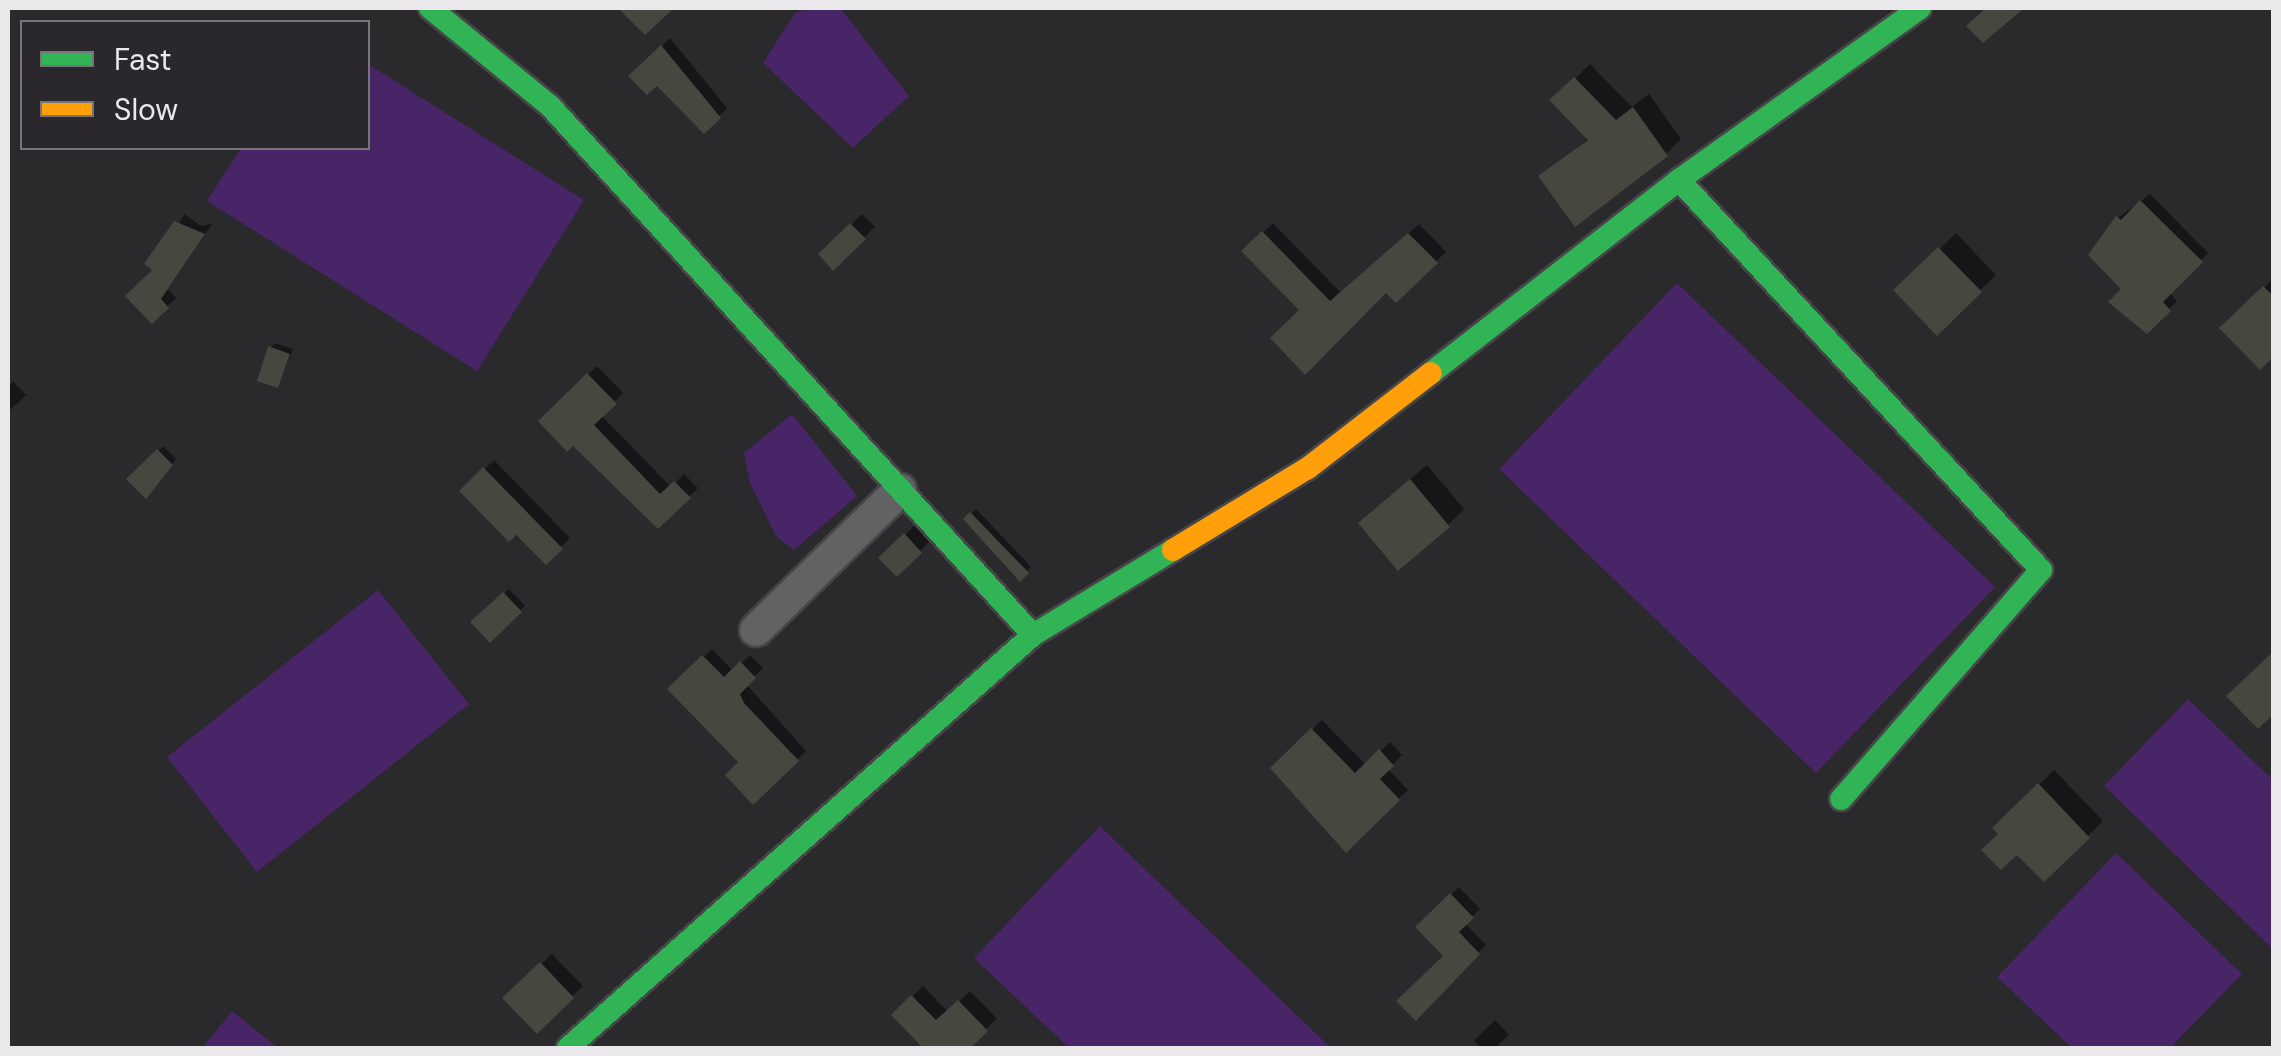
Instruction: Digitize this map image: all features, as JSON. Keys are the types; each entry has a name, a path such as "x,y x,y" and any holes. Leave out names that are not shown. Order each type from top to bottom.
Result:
{"street":[{"path":"430,8 550,106 1033,635"},
{"path":"568,1048 1033,635 1308,468 1679,180 1920,8"},
{"path":"1679,180 2041,570 1841,799"},
{"path":"756,630 900,490"}],"shaded area":[{"path":"809,8 840,8 909,96 853,148 763,63 795,13"},
{"path":"370,65 584,200 477,371 207,201 240,150 370,150"},
{"path":"1677,283 1995,587 1816,773 1499,469"},
{"path":"792,414 857,496 794,550 776,536 750,483 744,453"},
{"path":"378,590 469,704 257,872 167,757"},
{"path":"2188,699 2273,780 2273,949 2104,786"},
{"path":"1100,826 1330,1047 1069,1048 974,958"},
{"path":"2116,853 2242,974 2170,1048 2072,1048 1997,977"},
{"path":"232,1011 278,1048 202,1048"}],"building":[{"path":"618,8 674,8 645,35"},
{"path":"1986,8 2024,8 1983,43 1966,26"},
{"path":"661,45 721,118 704,134 657,86 647,95 628,76"},
{"path":"1574,77 1616,120 1633,107 1668,156 1575,227 1538,176 1588,140 1549,100"},
{"path":"2140,200 2203,262 2163,302 2171,311 2147,334 2108,302 2121,289 2088,255 2116,216 2121,220"},
{"path":"174,221 205,234 161,299 169,308 152,324 125,296 152,270 144,264"},
{"path":"850,223 866,239 833,271 818,254"},
{"path":"1262,231 1330,301 1408,233 1438,263 1396,303 1386,293 1305,375 1270,338 1299,310 1241,251"},
{"path":"1938,247 1982,292 1937,336 1893,290"},
{"path":"2263,286 2274,297 2274,356 2260,370 2219,328"},
{"path":"268,346 290,354 278,388 257,381"},
{"path":"587,373 617,404 594,425 660,494 674,481 691,498 658,529 573,446 567,452 538,421"},
{"path":"157,449 173,465 146,499 126,479"},
{"path":"483,467 563,549 546,565 516,535 509,542 459,491"},
{"path":"1410,479 1450,527 1398,571 1358,523"},
{"path":"970,512 1029,573 1020,582 963,519"},
{"path":"904,533 922,553 897,577 878,558"},
{"path":"503,592 522,612 490,643 470,622"},
{"path":"2274,651 2274,714 2258,729 2226,696"},
{"path":"702,655 724,677 740,661 756,678 740,694 744,703 799,761 753,805 725,775 738,762 667,689"},
{"path":"1311,728 1355,773 1379,749 1394,766 1380,779 1400,800 1346,853 1270,768"},
{"path":"2038,783 2090,838 2044,882 2017,855 2001,870 1981,850 1998,834 1992,828"},
{"path":"1450,893 1474,918 1459,932 1480,954 1416,1021 1396,1001 1443,956 1415,927"},
{"path":"540,962 574,998 537,1034 502,998"},
{"path":"911,995 936,1020 958,1000 988,1031 971,1048 923,1048 891,1015"}],"traffic: fast":[{"path":"430,8 550,106 1033,635 1173,550"},
{"path":"1431,373 1679,180 1920,8"},
{"path":"1679,180 2041,570 1841,799"},
{"path":"568,1048 1033,635"}],"traffic: slow":[{"path":"1173,550 1308,468 1431,373"}]}
